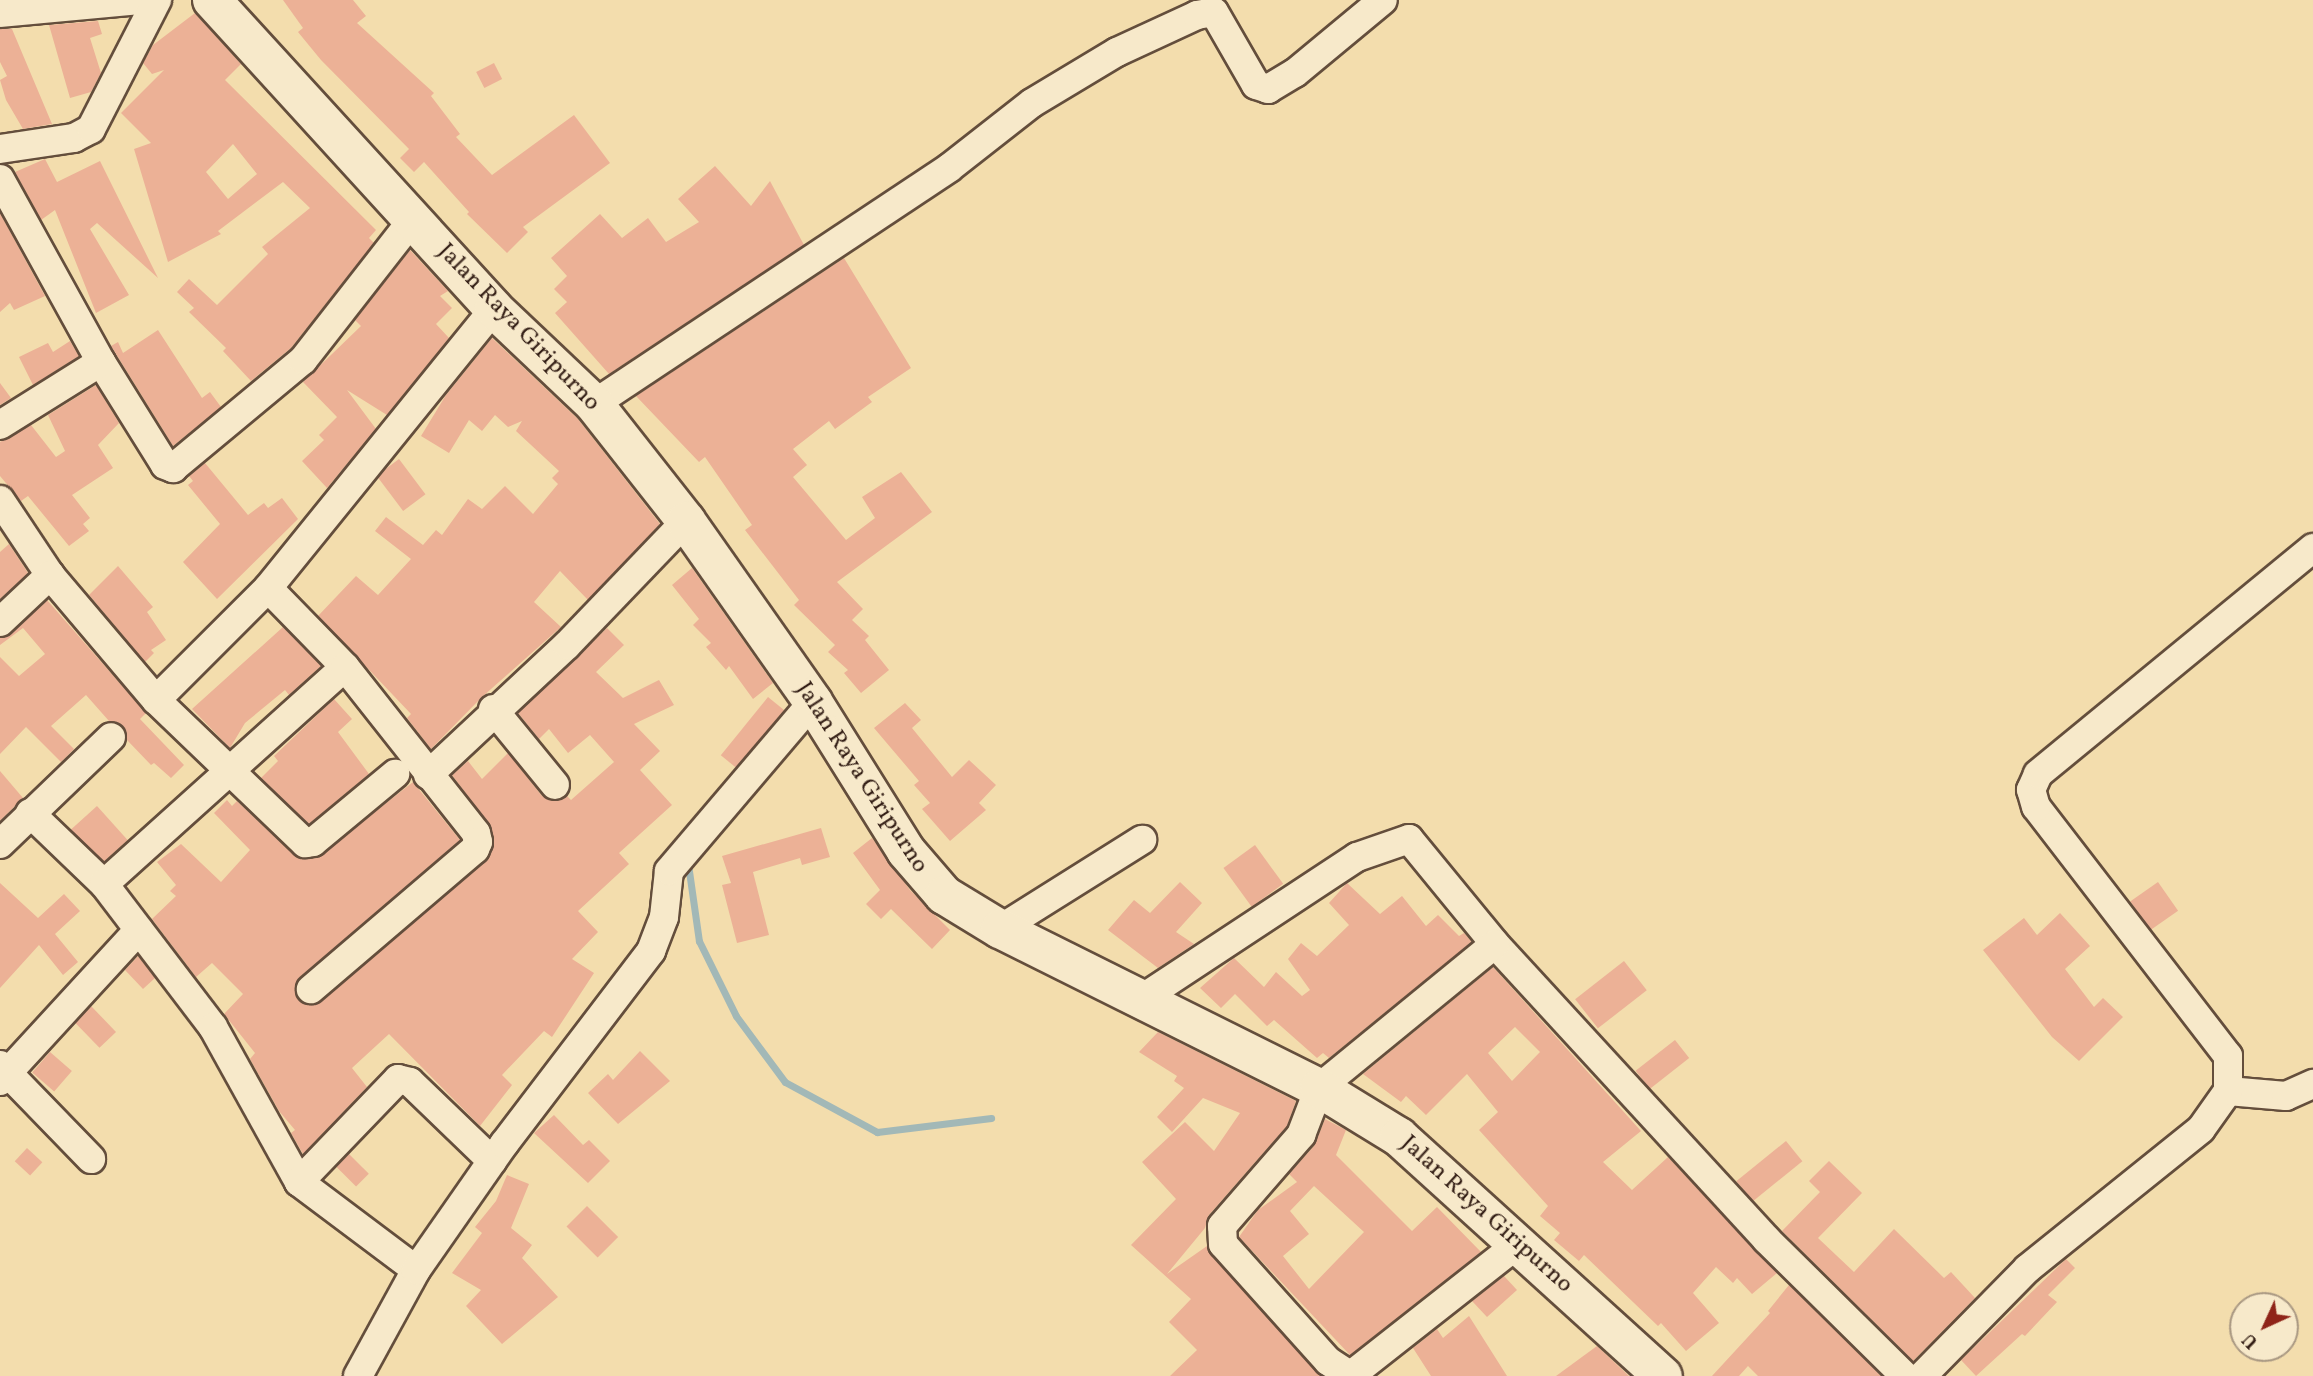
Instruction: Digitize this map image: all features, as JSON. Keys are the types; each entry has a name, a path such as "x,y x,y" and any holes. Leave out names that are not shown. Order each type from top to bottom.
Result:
{"main road":[{"name":"Jalan Raya Giripurno","path":"212,0 414,218 494,309 594,404 686,521 813,702 916,865 944,895 1000,929 1320,1088 1416,1149 1663,1376"}],"street":[{"path":"594,404 949,168 1032,103 1117,52 1197,15 1214,12 1256,85 1268,89 1295,73 1383,0"},
{"path":"0,13 149,6 86,133 0,149"},
{"path":"0,179 101,362 164,465 177,468 303,360 414,218"},
{"path":"156,700 268,588 494,309"},
{"path":"0,425 101,362"},
{"path":"0,500 50,575 156,700 307,844 395,774"},
{"path":"428,775 493,709 567,645 686,521"},
{"path":"1922,1376 2027,1269 2201,1129 2228,1091 2228,1056 2036,807 2031,790 2038,774 2313,548"},
{"path":"0,622 50,575"},
{"path":"268,588 345,667 476,833 475,849 311,989"},
{"path":"104,884 229,768 345,667"},
{"path":"358,1376 416,1270 492,1161 651,951 664,917 668,872 813,702"},
{"path":"493,709 555,785"},
{"path":"0,844 111,737"},
{"path":"30,813 104,884 213,1027 299,1182 416,1270"},
{"path":"1143,998 1357,857 1409,839 1495,944 1766,1239 1905,1376"},
{"path":"1000,929 1142,840"},
{"path":"91,1159 3,1073 139,930"},
{"path":"1495,944 1320,1088 1297,1141 1224,1222 1220,1238 1328,1361 1351,1376 1520,1242"},
{"path":"299,1182 398,1079 410,1082 492,1161"},
{"path":"2228,1091 2286,1096 2313,1084"}],"building":[{"path":"283,0 353,0 366,16 357,23 434,93 431,96 460,134 456,137 492,175 574,115 610,163 523,227 528,232 507,253 467,214 469,212 424,162 414,172 400,158 409,149 321,60 298,32 303,28"},
{"path":"195,13 241,64 225,80 376,230 369,238 374,243 291,348 251,381 223,351 226,348 189,312 194,308 177,292 189,279 217,305 268,254 262,247 310,208 283,182 218,231 221,234 168,262 134,149 151,143 121,113 164,70 152,74 143,63 153,45","holes":["233,144 257,174 228,199 206,172"]},
{"path":"98,21 102,34 90,38 101,73 91,92 70,98 49,25"},
{"path":"0,29 12,29 52,124 23,129 6,100 0,80 7,76 0,62"},
{"path":"494,63 502,79 484,88 476,72"},
{"path":"45,159 57,182 100,161 158,278 97,223 90,229 129,295 96,313 55,210 41,220 15,172"},
{"path":"715,166 751,206 770,181 804,245 609,374 555,313 567,302 554,289 567,276 551,258 600,214 622,238 648,218 666,242 699,222 678,199"},
{"path":"0,213 45,296 14,310 10,303 0,312"},
{"path":"410,250 448,291 440,296 452,308 436,324 449,338 387,415 347,390 376,429 327,488 302,461 324,440 319,435 337,417 303,382 361,326 355,320"},
{"path":"844,258 911,368 868,397 872,402 835,429 829,421 793,449 807,465 793,477 846,540 875,518 862,497 901,472 932,512 837,582 863,609 852,620 869,636 865,640 889,670 861,693 844,673 848,670 828,652 835,645 794,605 799,600 745,530 752,525 705,457 699,462 636,396"},
{"path":"158,330 202,398 210,392 221,407 173,446 111,346 118,342 123,353"},
{"path":"492,338 578,419 660,524 588,600 560,571 534,602 561,627 482,697 431,749 407,718 411,714 318,616 356,576 378,595 411,559 375,531 386,517 423,545 436,530 442,535 468,499 482,509 505,486 533,514 558,484 552,478 559,471 516,431 522,421 508,427 495,415 482,431 469,420 449,453 421,436 446,395"},
{"path":"70,341 79,356 33,385 19,357 48,343 53,352"},
{"path":"0,383 11,398 0,405"},
{"path":"96,385 119,423 98,445 113,468 72,495 90,518 83,524 89,531 69,546 28,496 21,501 0,476 0,442 31,425 56,457 65,451 48,415"},
{"path":"399,459 425,494 403,511 377,476"},
{"path":"205,463 248,515 264,503 268,508 282,498 298,519 217,599 183,562 220,524 188,485 193,481 189,476"},
{"path":"9,544 28,573 0,599 0,552"},
{"path":"118,566 153,607 147,612 166,640 151,650 154,653 145,662 89,595"},
{"path":"692,568 773,683 753,699 729,666 726,670 706,647 711,643 693,625 699,619 672,585"},
{"path":"47,600 146,713 140,719 184,765 171,778 154,763 151,765 127,740 123,726 109,721 86,695 51,726 74,749 61,762 26,727 0,754 0,657 19,676 45,654 23,628 0,645 0,638 11,634"},
{"path":"283,627 321,666 289,695 285,690 245,723 230,748 192,709"},
{"path":"607,628 624,645 596,672 623,698 659,680 674,705 634,724 660,751 640,770 672,805 619,853 629,864 578,911 598,932 572,959 594,973 552,1037 544,1031 502,1075 512,1085 480,1126 389,1034 352,1068 367,1087 303,1154 291,1133 295,1130 279,1111 250,1059 255,1053 224,1014 243,994 212,963 196,977 152,919 176,896 170,891 176,885 157,862 181,844 221,882 250,850 214,813 227,800 232,806 237,801 294,855 316,858 413,782 460,840 300,977 295,991 299,1000 306,1005 321,1002 490,856 492,829 452,775 468,761 482,779 508,753 542,796 557,801 567,796 571,800 614,762 590,735 568,753 549,729 539,739 518,713"},
{"path":"768,697 784,710 737,769 721,755"},
{"path":"334,699 352,719 338,732 369,774 309,824 261,778 278,761 274,756"},
{"path":"905,703 921,720 912,728 952,777 969,760 996,785 979,803 986,810 950,841 922,809 930,803 914,785 919,781 874,728"},
{"path":"0,771 23,798 0,821"},
{"path":"97,806 128,840 102,864 71,829"},
{"path":"821,828 830,857 802,865 800,858 753,872 769,935 737,943 722,885 731,883 722,856"},
{"path":"872,838 910,890 950,930 932,949 891,909 881,919 866,904 880,890 853,853"},
{"path":"1255,845 1283,884 1252,907 1223,868"},
{"path":"1180,882 1202,903 1176,932 1194,944 1158,968 1108,930 1134,900 1150,913"},
{"path":"2158,882 2178,911 2150,930 2130,902"},
{"path":"0,883 38,918 64,894 80,911 55,934 78,962 63,975 39,945 0,988"},
{"path":"1347,883 1380,914 1402,896 1426,926 1438,915 1459,936 1464,933 1472,942 1329,1058 1323,1053 1317,1058 1274,1020 1267,1026 1235,994 1221,1008 1200,988 1234,958 1264,987 1276,972 1302,996 1310,990 1288,959 1301,943 1317,956 1349,925 1329,903"},
{"path":"2060,913 2090,946 2065,969 2094,1007 2103,998 2123,1017 2079,1061 2052,1037 1983,950 2024,918 2037,935"},
{"path":"138,956 155,978 143,989 125,970"},
{"path":"1624,961 1647,990 1598,1028 1575,999"},
{"path":"1493,967 1641,1131 1603,1162 1632,1190 1668,1157 1777,1273 1752,1294 1737,1278 1733,1283 1716,1267 1693,1293 1719,1323 1686,1351 1661,1323 1658,1326 1584,1255 1579,1261 1554,1240 1560,1233 1540,1216 1548,1206 1479,1130 1498,1112 1467,1074 1426,1115 1406,1096 1401,1102 1363,1074","holes":["1515,1027 1540,1052 1512,1081 1488,1053"]},
{"path":"91,1006 116,1032 99,1048 74,1022"},
{"path":"1158,1032 1296,1101 1287,1126 1209,1215 1205,1228 1167,1274 1207,1246 1321,1376 1170,1376 1197,1350 1169,1322 1191,1299 1131,1245 1176,1199 1142,1162 1185,1122 1214,1151 1240,1113 1203,1098 1172,1132 1157,1117 1184,1088 1174,1081 1177,1076 1139,1052"},
{"path":"1675,1040 1689,1058 1650,1089 1636,1071"},
{"path":"640,1051 670,1081 618,1124 588,1093 608,1074 613,1080"},
{"path":"50,1052 72,1071 54,1091 32,1072"},
{"path":"554,1115 583,1145 589,1140 610,1161 588,1183 534,1133"},
{"path":"1325,1119 1346,1130 1336,1155 1412,1231 1437,1207 1481,1252 1350,1355 1239,1237 1258,1210 1297,1182 1289,1174 1314,1146","holes":["1314,1186 1364,1232 1309,1289 1283,1256 1309,1234 1290,1211"]},
{"path":"1786,1141 1802,1161 1753,1201 1736,1181"},
{"path":"27,1148 42,1162 30,1175 15,1161"},
{"path":"349,1154 369,1174 356,1187 336,1167"},
{"path":"1829,1161 1862,1193 1818,1238 1854,1272 1894,1229 1944,1278 1951,1272 1975,1298 1913,1361 1782,1231 1820,1192 1809,1181"},
{"path":"507,1175 529,1184 511,1228 532,1245 522,1258 558,1297 502,1344 466,1306 481,1290 452,1273 482,1233 475,1227 496,1201"},
{"path":"587,1206 618,1237 598,1258 566,1227"},
{"path":"2066,1259 2075,1268 2048,1295 2057,1302 2025,1336 2022,1334 1976,1376 1961,1360"},
{"path":"1504,1276 1517,1290 1487,1317 1472,1301"},
{"path":"1789,1285 1881,1376 1758,1376 1748,1366 1739,1376 1712,1376 1770,1313 1768,1311"},
{"path":"1469,1316 1507,1376 1431,1376 1413,1348 1437,1329 1443,1338"},
{"path":"1597,1346 1629,1376 1556,1376"}],"waterway":[{"path":"688,864 699,941 736,1016 785,1082 877,1132 991,1118"}]}
